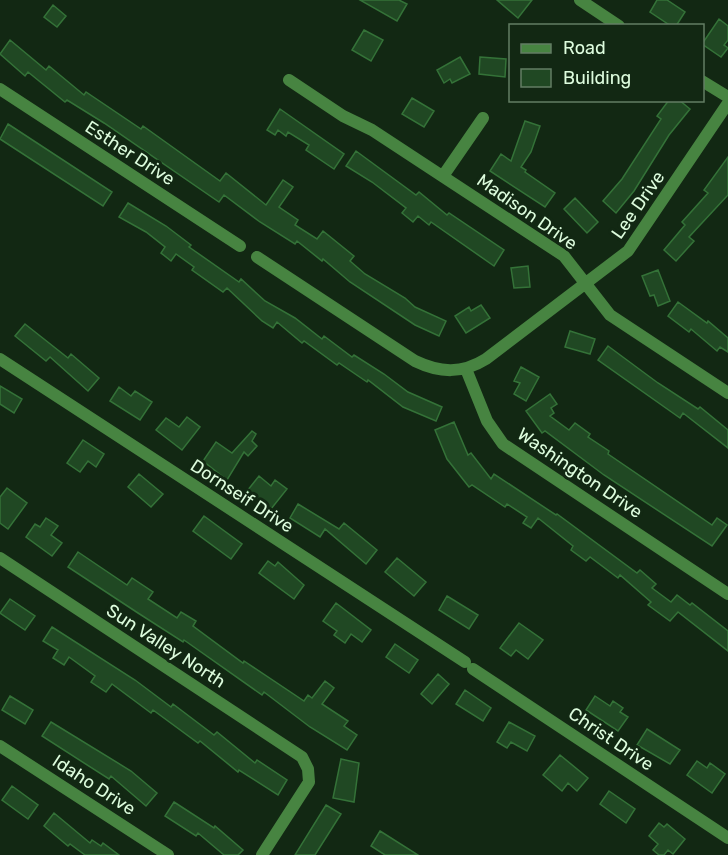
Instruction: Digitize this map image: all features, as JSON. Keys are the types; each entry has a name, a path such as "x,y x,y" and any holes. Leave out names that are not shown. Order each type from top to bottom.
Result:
{"street":[{"path":"580,0 616,24"},
{"name":"Madison Drive","path":"289,80 443,176 564,256 610,315 728,393"},
{"path":"704,82 728,97"},
{"name":"Esther Drive","path":"0,89 240,246"},
{"name":"Lee Drive","path":"466,369 486,359 587,285 634,244 728,103"},
{"path":"443,176 483,118"},
{"path":"257,257 415,361 440,370 466,369"},
{"name":"Dornseif Drive","path":"0,359 469,666"},
{"name":"Washington Drive","path":"466,369 487,421 503,444 728,594"},
{"name":"Sun Valley North","path":"0,558 302,757 308,769 309,782 262,855"},
{"name":"Christ Drive","path":"469,666 728,838"},
{"name":"Idaho Drive","path":"0,746 168,855"}],"building":[{"path":"360,0 399,0 407,4 397,21"},
{"path":"497,0 532,0 518,18"},
{"path":"657,0 667,0 685,12 677,24 668,24 650,12"},
{"path":"53,5 66,16 57,27 44,17"},
{"path":"719,19 728,26 728,40 724,45 728,48 721,57 704,45 704,41"},
{"path":"364,30 383,40 371,61 352,50"},
{"path":"10,40 46,70 49,66 84,95 86,92 141,129 143,126 220,181 226,173 266,205 283,180 293,187 279,207 298,220 295,225 317,239 323,231 354,256 350,261 365,274 405,298 415,307 446,321 439,336 415,325 350,282 297,241 295,244 260,222 224,195 219,202 104,123 67,100 65,102 28,72 25,76 0,54"},
{"path":"460,57 470,74 452,83 450,79 444,83 437,70"},
{"path":"480,57 506,59 505,77 479,74"},
{"path":"412,98 434,111 424,127 402,114"},
{"path":"668,102 681,102 690,109 669,135 634,191 616,213 603,201 622,179 661,119 657,116"},
{"path":"280,109 344,154 334,169 306,150 309,145 288,132 286,136 278,130 275,135 267,130"},
{"path":"525,121 540,126 531,152 521,167 555,193 545,207 490,171 501,154 511,161"},
{"path":"8,124 112,192 103,206 0,139"},
{"path":"356,151 416,195 419,192 447,215 449,213 504,250 494,266 431,222 429,225 418,216 413,222 402,213 406,208 372,182 346,166"},
{"path":"728,157 728,195 689,237 694,241 676,261 664,250 685,225 682,222 708,193 704,190"},
{"path":"575,198 598,222 587,233 564,209"},
{"path":"128,203 166,226 191,245 189,247 239,282 241,279 265,301 295,318 322,339 324,336 352,357 354,355 408,392 442,407 436,421 403,407 368,380 367,382 339,363 337,365 304,341 302,343 277,322 273,328 262,321 227,288 223,292 192,270 194,267 176,254 171,261 161,253 165,247 146,232 119,217"},
{"path":"528,266 530,287 514,288 511,268"},
{"path":"658,270 670,301 658,306 654,295 650,296 642,276"},
{"path":"678,302 707,323 708,321 728,338 728,352 720,347 717,351 691,329 689,332 668,316"},
{"path":"481,305 490,318 466,333 455,316 469,307 471,311"},
{"path":"25,324 68,358 71,354 99,378 88,391 50,357 46,361 15,336"},
{"path":"570,331 595,339 590,354 565,347"},
{"path":"608,346 658,383 698,409 700,407 728,430 728,448 683,413 680,418 598,360"},
{"path":"521,367 539,377 526,401 514,394 520,383 514,381"},
{"path":"0,386 22,399 14,413 0,404"},
{"path":"119,387 131,396 135,391 152,402 140,420 110,401"},
{"path":"550,394 557,404 551,408 554,413 550,416 569,430 575,423 590,434 588,437 609,451 608,454 712,525 717,518 727,525 712,546 604,475 545,431 542,433 526,411"},
{"path":"187,417 200,427 182,450 156,430 166,418 179,427"},
{"path":"454,422 468,455 471,453 491,479 494,474 557,514 637,573 640,570 656,584 652,588 671,602 677,595 690,605 692,603 728,631 728,651 678,612 670,621 648,605 651,602 620,575 618,578 590,557 586,561 571,550 573,546 538,518 531,528 523,523 527,517 507,504 505,507 472,485 469,487 447,459 435,430"},
{"path":"252,431 256,434 252,441 257,446 248,456 244,452 227,480 203,461 216,442 232,453"},
{"path":"83,440 104,454 96,467 88,461 80,472 67,463"},
{"path":"139,474 163,494 151,507 128,487"},
{"path":"259,476 271,486 275,480 287,489 271,509 247,491"},
{"path":"7,488 27,503 8,529 0,523 0,497"},
{"path":"298,504 339,529 344,523 377,550 366,564 325,529 320,537 290,518"},
{"path":"204,516 242,544 231,559 193,531"},
{"path":"46,518 58,526 51,535 62,543 52,556 26,537 35,524 40,527"},
{"path":"78,552 127,585 132,578 153,592 148,599 177,618 181,612 196,621 193,626 243,663 244,661 304,701 308,695 312,698 325,681 334,688 322,704 348,721 344,726 357,735 347,750 310,727 264,692 262,695 184,640 183,642 68,567"},
{"path":"397,558 426,582 414,596 385,572"},
{"path":"268,561 275,566 278,562 304,585 294,599 259,573"},
{"path":"447,596 478,615 469,629 439,610"},
{"path":"10,599 35,616 25,630 0,613"},
{"path":"336,603 371,630 362,642 351,634 345,643 334,635 337,631 323,621"},
{"path":"519,623 543,640 528,659 516,650 511,656 500,648"},
{"path":"52,627 135,680 171,707 173,704 214,735 217,732 255,763 257,760 287,780 278,795 239,770 238,772 200,741 198,743 153,710 151,713 112,684 106,692 91,682 95,676 69,657 64,665 53,658 58,650 43,641"},
{"path":"395,644 418,660 409,673 386,657"},
{"path":"438,674 449,684 432,704 421,694"},
{"path":"465,690 491,708 483,721 456,704"},
{"path":"10,696 33,710 25,724 2,710"},
{"path":"595,696 610,706 613,701 623,708 620,712 628,717 618,731 586,710"},
{"path":"51,722 131,771 157,793 146,806 111,776 109,779 42,736"},
{"path":"509,722 535,736 527,751 511,742 507,748 497,742"},
{"path":"647,729 680,750 670,764 637,745"},
{"path":"560,755 588,778 577,791 568,783 562,791 543,775"},
{"path":"341,759 359,763 354,802 333,798"},
{"path":"697,761 707,768 710,763 725,774 712,793 687,775"},
{"path":"12,786 38,805 28,819 2,800"},
{"path":"609,791 635,809 626,823 600,804"},
{"path":"174,802 214,828 215,826 243,850 238,855 224,855 198,833 196,836 165,816"},
{"path":"326,805 341,814 315,855 295,855"},
{"path":"54,813 90,843 92,840 101,846 103,843 119,855 85,855 70,844 68,846 44,826"},
{"path":"659,823 664,827 667,824 685,839 673,854 668,850 664,855 659,855 653,850 658,844 649,836"},
{"path":"380,831 418,855 385,855 371,846"}]}
